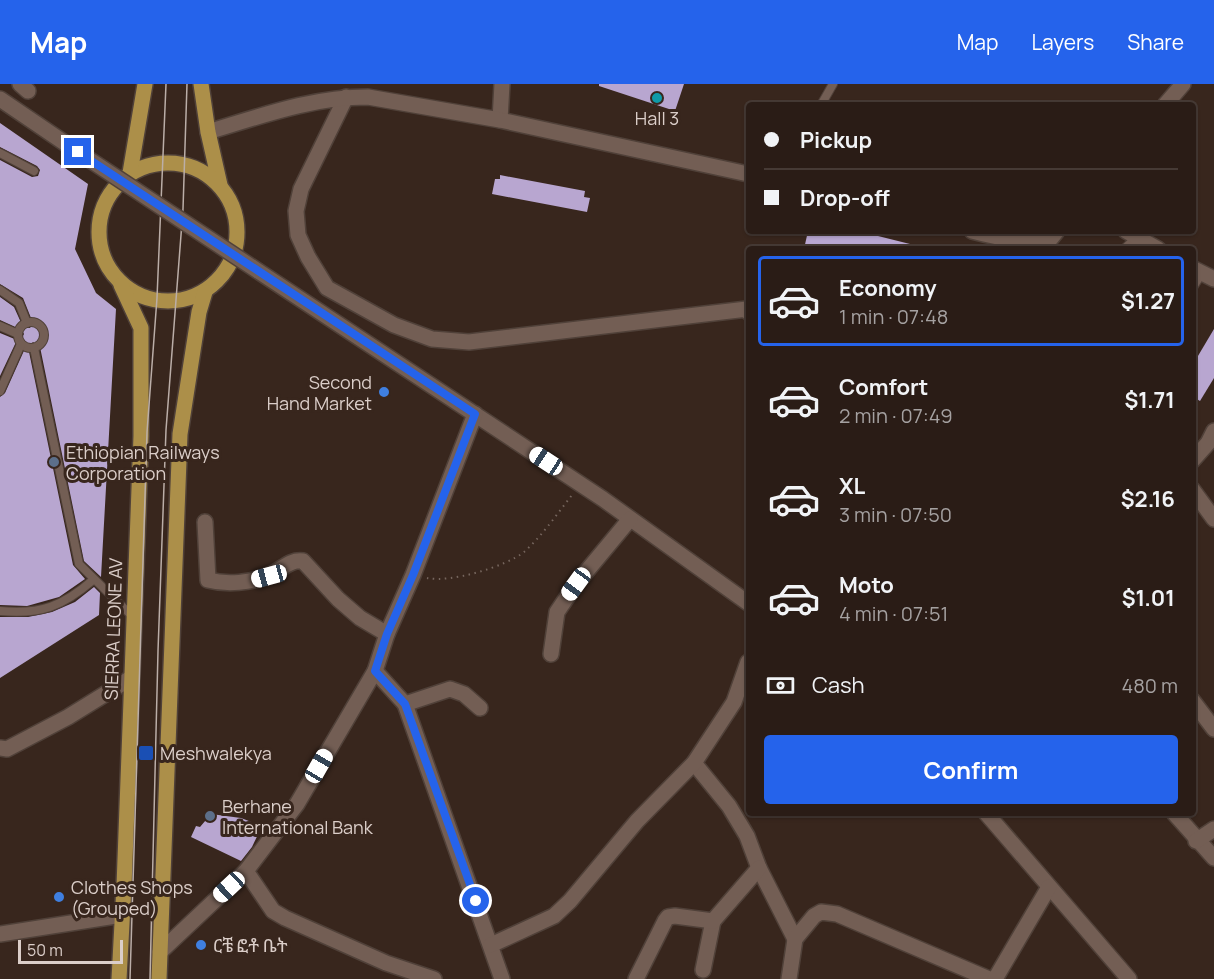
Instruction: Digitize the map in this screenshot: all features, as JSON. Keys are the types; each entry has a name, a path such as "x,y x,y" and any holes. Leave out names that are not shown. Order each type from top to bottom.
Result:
{"main road":[{"path":"130,173 145,84"},
{"path":"201,84 208,132 220,185 235,212 238,242 227,271 205,292 184,300 162,302 140,297 121,285 105,265 98,240 100,214 111,191 130,173 152,164 177,163 201,170 220,185"},
{"name":"SIERRA LEONE AV","path":"118,979 141,436 141,328 121,285"},
{"path":"159,979 180,434 199,312 205,292"}],"street":[{"path":"500,120 502,84"},
{"path":"1168,102 1183,84"},
{"path":"346,98 301,189 296,212 298,235 327,288 394,326 432,339 469,342 746,310"},
{"path":"208,132 305,103 368,98 500,120 746,174"},
{"path":"0,99 581,485 746,602"},
{"path":"983,234 1006,240 1050,241"},
{"path":"1132,234 1153,246"},
{"path":"160,952 246,871 297,804 375,671 387,634 413,575 475,414"},
{"path":"1196,457 1204,449 1214,431"},
{"path":"1196,494 1214,519"},
{"path":"551,654 557,612 576,584 630,519"},
{"path":"205,522 208,580 220,583 250,580 269,576 295,560 303,561 338,599 360,618 387,634"},
{"path":"491,945 554,916 570,901 637,821 694,764 734,702 746,668"},
{"path":"375,671 405,704 502,979"},
{"path":"0,748 7,749 68,717 131,678"},
{"path":"405,704 450,689 464,694 480,708"},
{"path":"1196,705 1214,729"},
{"path":"694,764 729,806 747,836 759,868 795,939"},
{"path":"989,816 1129,979"},
{"path":"1176,816 1196,841 1214,858"},
{"path":"1196,841 1214,829"},
{"path":"703,970 713,921 759,868"},
{"path":"246,871 273,911 285,918 386,963 434,979"},
{"path":"995,979 1049,887"},
{"path":"789,979 795,939 814,916 828,912 989,979"},
{"path":"0,934 122,915"},
{"path":"636,979 668,917 713,921"}],"lane":[{"path":"823,102 833,84"},
{"path":"0,153 34,171"},
{"path":"0,290 19,303 27,323"},
{"path":"0,391 21,344 18,334 22,325 37,323 44,331 43,341 34,348 21,344"},
{"path":"0,326 18,334"},
{"path":"34,348 79,564 133,617"},
{"path":"0,611 50,608 75,596 93,580"}],"path":[{"path":"413,575 439,581 491,568 523,553 581,485"}],"building":[{"name":"Hall 3","path":"599,84 684,84 675,111 599,86"},
{"name":"Ethiopian Railways Corporation","path":"0,123 88,184 75,249 96,293 116,309 101,577 84,561 40,347 33,342 28,347 73,565 85,579 59,597 27,606 0,605 0,397 5,393 27,344 22,338 24,334 22,330 0,320 0,297 14,307 23,327 30,328 33,323 23,298 0,284 0,160 32,177 38,176 40,170 37,166 0,147"},
{"path":"500,175 585,191 584,197 590,198 587,212 492,194 495,179 500,179"},
{"path":"807,234 870,234 914,245 914,246 805,246"},
{"path":"1214,329 1214,378 1200,401 1196,398 1196,359"},
{"path":"0,333 17,340 0,376"},
{"path":"94,587 100,593 99,615 0,678 0,617 28,617 52,612 75,602"},
{"path":"211,814 241,818 262,826 252,847 241,861 191,837 196,826 200,827"}],"tram line":[{"path":"130,979 147,432 157,298 166,84"},
{"path":"150,979 166,430 183,209 187,84"}],"place":[{"name":"Hall 3","path":"657,98"},
{"name":"Second Hand Market","path":"384,392"},
{"name":"Ethiopian Railways Corporation","path":"54,462"},
{"name":"Meshwalekya","path":"146,753"},
{"name":"Berhane International Bank","path":"210,816"},
{"name":"Clothes Shops (Grouped)","path":"59,897"},
{"name":"ርቼ ፎቶ ቤት","path":"201,945"}],"route":[{"path":"78,152 475,414 413,575 387,634 375,671 405,704 476,901"}]}
